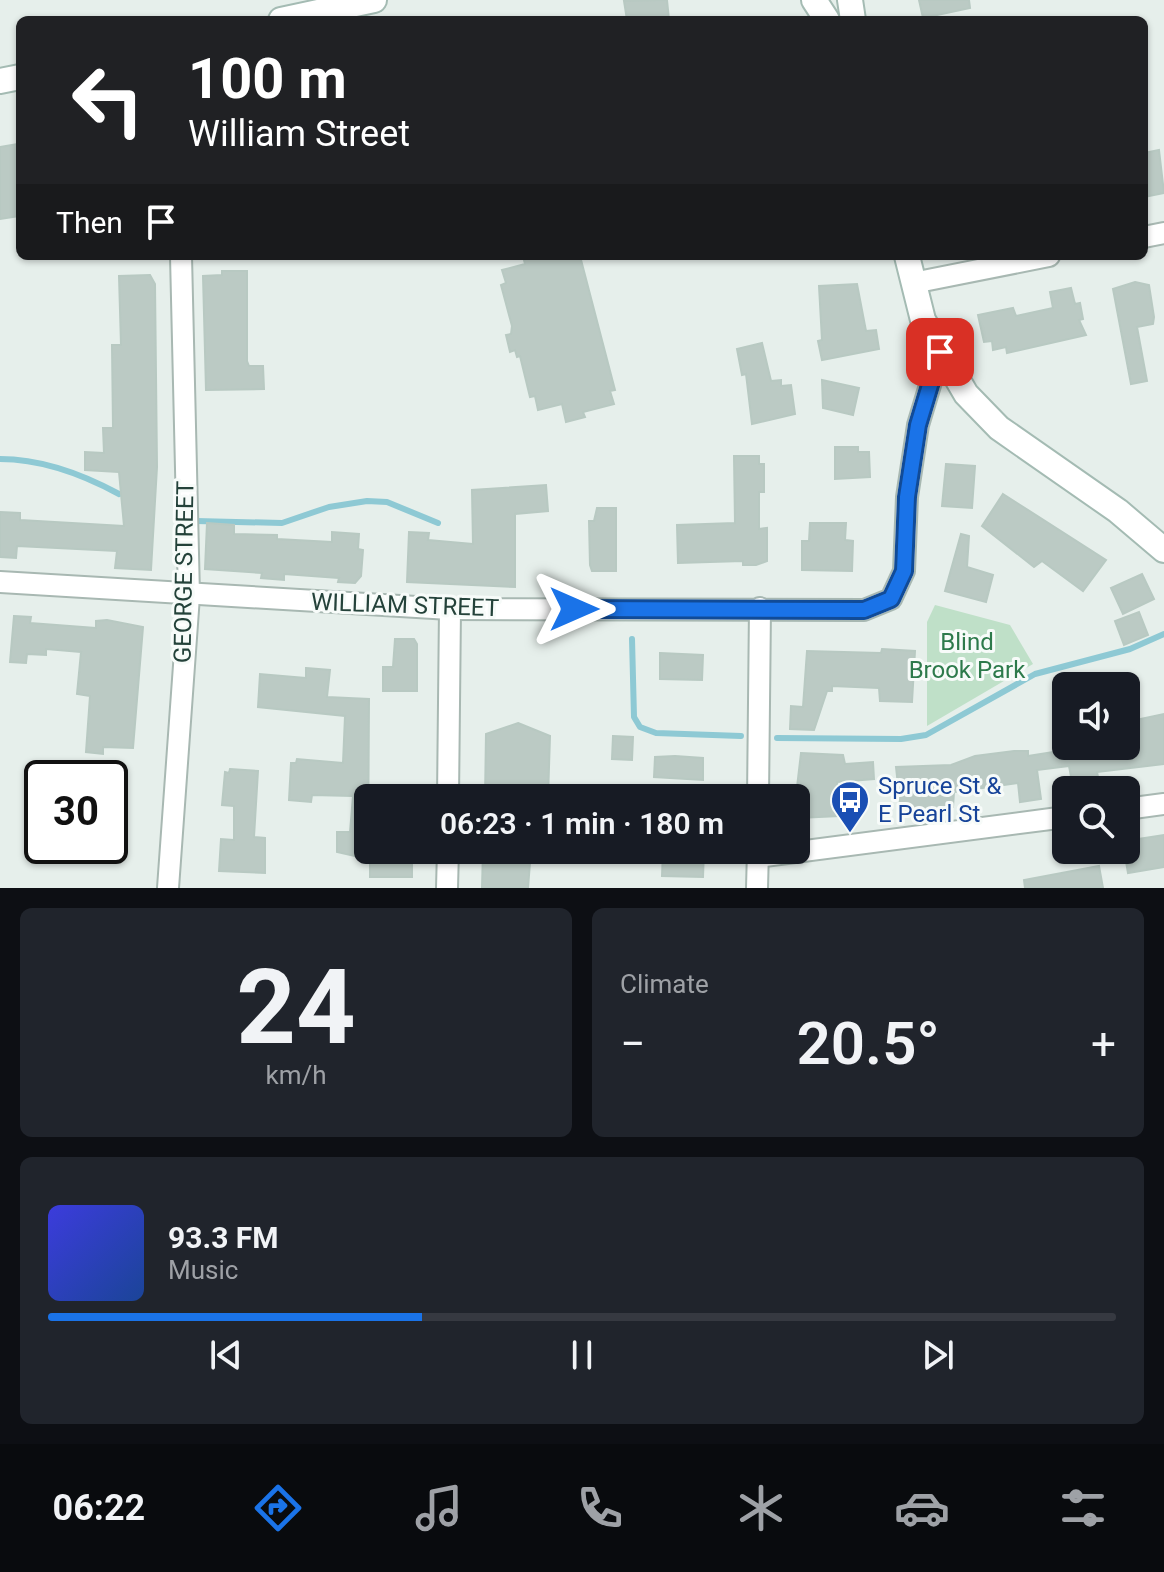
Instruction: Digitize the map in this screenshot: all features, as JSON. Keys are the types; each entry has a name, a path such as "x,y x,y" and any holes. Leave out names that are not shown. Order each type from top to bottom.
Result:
{"street":[{"path":"300,16 374,0"},
{"name":"GEORGE STREET","path":"168,888 189,596 181,260"},
{"path":"908,260 923,320 966,394 999,428 1118,511 1164,550"},
{"path":"913,283 1029,260"},
{"name":"WILLIAM STREET","path":"0,582 189,596 450,609 864,610 891,599 904,571 907,497 918,425 940,352"},
{"path":"758,784 760,608"},
{"path":"448,784 450,609"},
{"path":"1140,807 1164,804"},
{"path":"810,848 1052,819"},
{"path":"447,888 448,864"},
{"path":"757,888 758,864"}],"green space":[{"name":"Blind Brook Park","path":"935,605 1010,625 1033,664 927,726 927,622"}],"building":[{"path":"667,0 669,16 626,16 624,1"},
{"path":"919,0 969,0 970,8 923,16"},
{"path":"16,144 16,217 0,219 0,147"},
{"path":"1159,150 1164,193 1148,196 1148,152"},
{"path":"524,260 581,260 615,390 610,391 614,404 583,412 585,417 566,422 562,404 538,410 535,396 530,397 520,356 517,357 515,350 510,352 506,335 511,334 512,326 501,285 506,283 502,270 525,264"},
{"path":"222,271 247,271 247,361 249,366 263,366 264,389 206,390 203,276 222,275"},
{"path":"150,275 155,284 157,467 151,570 115,568 117,551 17,546 16,558 0,557 0,512 20,513 20,520 124,526 119,472 85,470 85,452 104,453 103,428 113,428 112,345 121,345 119,276"},
{"path":"1135,282 1149,285 1154,317 1153,324 1137,327 1147,381 1131,384 1113,289"},
{"path":"857,284 866,331 876,330 879,349 822,360 818,341 822,340 819,286"},
{"path":"1071,288 1075,304 1080,303 1083,319 1079,320 1086,335 1007,353 1006,347 993,350 992,341 984,342 978,315 1013,308 1016,316 1053,308 1050,292"},
{"path":"762,343 771,381 781,380 781,386 791,385 795,414 752,424 746,374 742,375 737,349"},
{"path":"822,380 859,388 853,415 823,408"},
{"path":"835,447 858,447 858,452 869,452 870,477 835,479"},
{"path":"734,456 759,456 759,464 764,464 764,492 759,492 759,529 767,528 767,561 756,565 743,565 743,561 678,563 677,525 735,523"},
{"path":"946,464 975,466 972,508 942,506"},
{"path":"546,485 548,511 515,514 515,587 407,582 409,532 429,533 428,540 473,544 472,490"},
{"path":"1003,494 1106,560 1083,591 1042,561 1034,567 982,526"},
{"path":"597,508 616,508 616,571 592,571 590,565 589,521 594,521"},
{"path":"207,523 234,525 234,534 277,535 277,539 332,542 332,532 359,534 358,549 363,550 361,576 355,583 338,582 339,578 284,574 284,580 261,578 262,573 205,569"},
{"path":"810,523 846,523 845,540 853,541 852,571 802,570 802,541 809,541"},
{"path":"961,534 969,536 967,567 993,575 986,602 945,591"},
{"path":"1142,574 1154,599 1123,614 1111,588"},
{"path":"1139,612 1148,635 1124,645 1115,621"},
{"path":"14,616 31,617 30,623 96,628 96,621 107,620 143,627 133,748 103,747 103,754 86,752 90,696 77,694 81,652 46,649 46,655 27,654 26,663 10,662"},
{"path":"395,639 414,639 417,644 417,691 383,691 383,667 393,667"},
{"path":"882,649 915,651 912,702 880,701 879,688 832,686 832,691 827,691 814,730 790,729 791,706 803,707 807,651 881,653"},
{"path":"660,653 703,655 702,680 660,679"},
{"path":"306,668 330,670 327,697 369,699 368,784 354,784 354,856 337,852 337,832 350,832 353,796 312,795 311,802 289,800 291,763 296,763 297,759 343,763 345,716 258,707 260,674 306,678"},
{"path":"1164,714 1164,764 1097,772 1098,776 1071,776 1069,766 1037,770 1041,799 1020,802 1018,783 954,792 953,807 901,813 896,767 951,765 975,756 1014,751 1028,751 1028,756 1052,752 1052,760 1140,760 1140,719"},
{"path":"518,723 550,736 548,784 485,784 486,734"},
{"path":"613,736 633,737 632,760 612,759"},
{"path":"801,753 843,755 845,764 873,762 874,779 837,782 839,816 810,817 810,784 797,784"},
{"path":"655,757 703,758 703,780 654,777"},
{"path":"230,769 258,771 254,837 265,838 265,873 219,871 221,839 234,840 234,806 222,805 225,772 229,773"},
{"path":"1164,835 1164,867 1128,873 1126,864 1140,864 1140,839"},
{"path":"370,864 412,864 412,877 370,877"},
{"path":"483,864 530,864 528,888 482,888"},
{"path":"662,864 703,864 703,877 662,876"},
{"path":"1099,866 1103,888 1025,888 1024,880"}],"waterway":[{"path":"0,459 62,469 119,494"},
{"path":"196,521 282,523 329,507 367,501 387,502 438,523"},
{"path":"777,738 901,739 926,735 1035,674 1130,649 1164,634"},
{"path":"632,639 634,717 640,727 656,733 741,736"}],"place":[{"name":"Spruce St & E Pearl St","path":"850,834"}],"route":[{"path":"574,609 864,610 891,599 904,571 907,497 918,425 940,352"}]}
